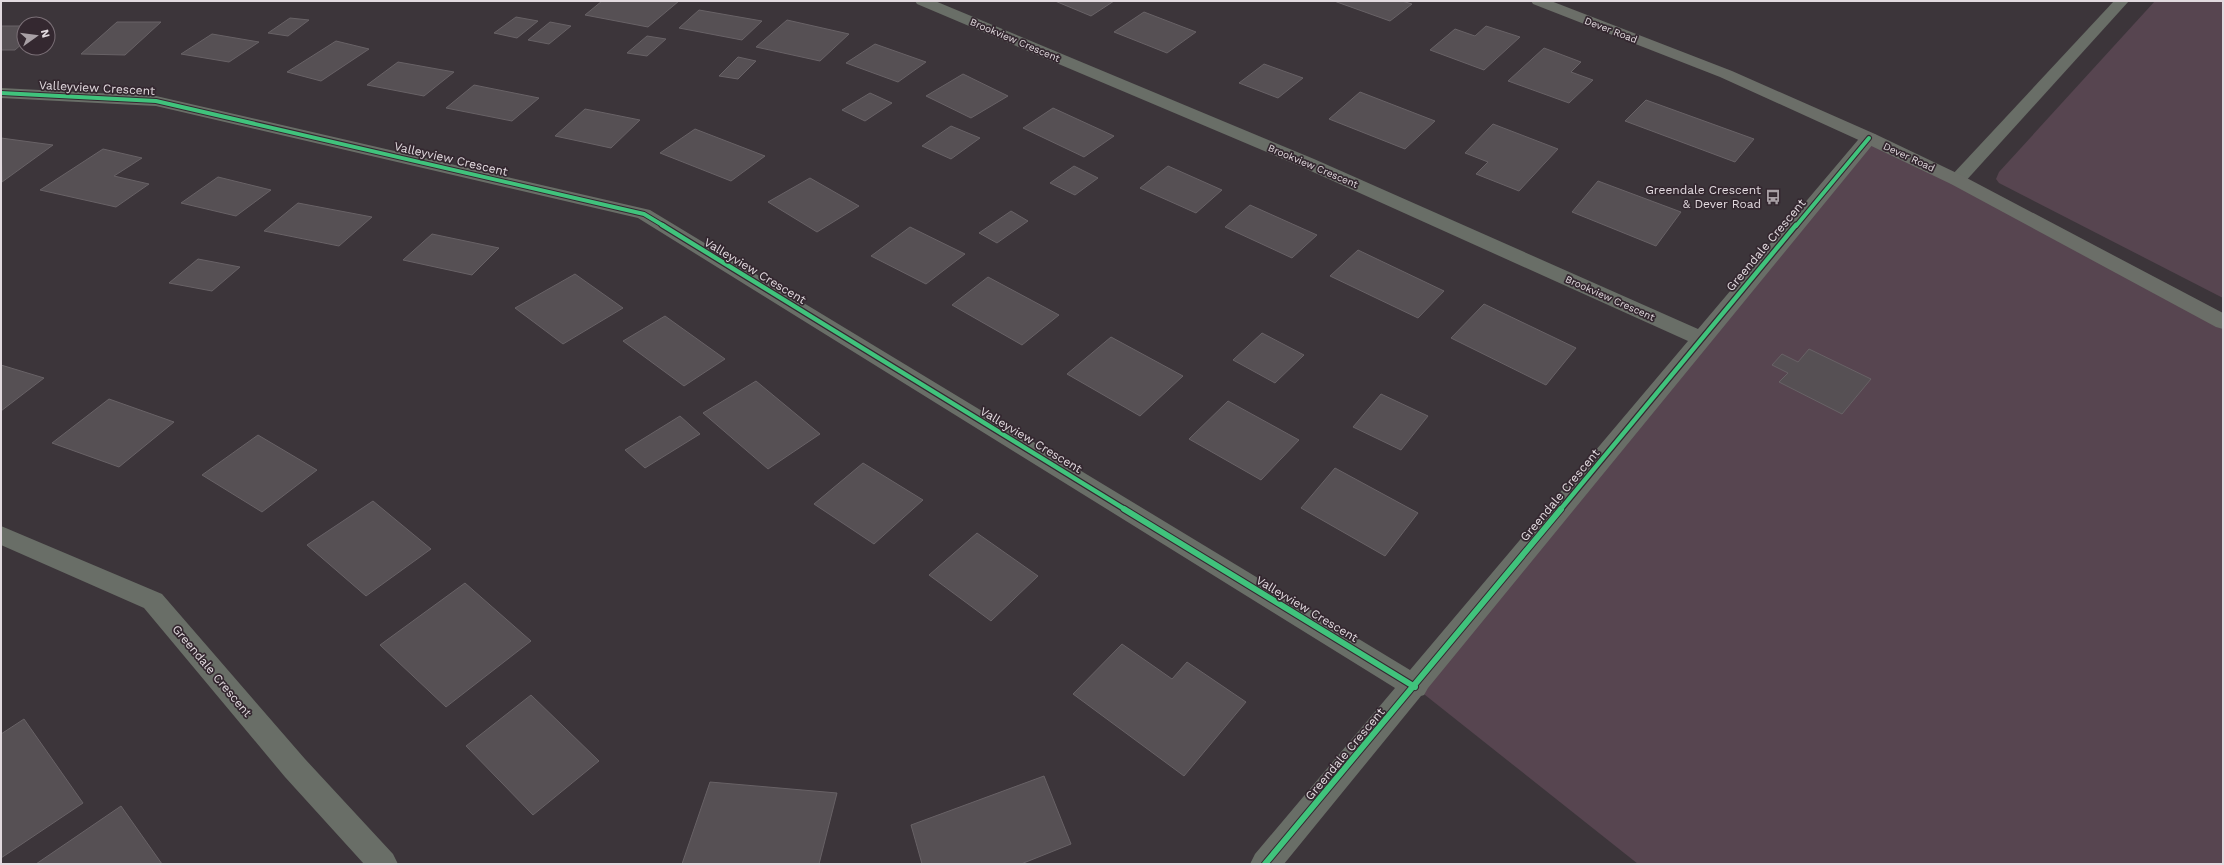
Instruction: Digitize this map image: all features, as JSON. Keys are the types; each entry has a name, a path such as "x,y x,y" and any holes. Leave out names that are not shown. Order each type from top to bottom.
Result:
{"main road":[{"name":"Dever Road","path":"1538,1 1726,74 1869,138 1956,180 2223,322"}],"street":[{"name":"Brookview Crescent","path":"922,1 1308,163 1702,339"},
{"path":"1956,180 2122,1"},
{"name":"Valleyview Crescent","path":"1,93 156,100 644,214 1415,686"},
{"name":"Greendale Crescent","path":"1265,864 1415,686 1869,138"},
{"name":"Greendale Crescent","path":"1,535 153,601 295,768 382,864"}],"shaded area":[{"path":"2155,1 2223,1 2223,298 1999,183 1996,179 1999,172"},
{"path":"1869,138 2223,322 2223,864 1638,864 1415,687"}],"building":[{"path":"602,1 679,1 648,27 585,15"},
{"path":"1055,1 1114,1 1091,16"},
{"path":"1334,1 1402,1 1412,4 1390,21"},
{"path":"699,10 762,21 742,40 679,28"},
{"path":"1144,12 1196,32 1167,53 1114,32"},
{"path":"516,17 538,21 517,38 494,33"},
{"path":"290,18 309,20 288,36 268,33"},
{"path":"787,20 849,34 820,61 756,47"},
{"path":"117,22 161,22 125,55 81,54"},
{"path":"550,22 571,26 549,44 528,40"},
{"path":"1,26 16,26 16,49 1,50"},
{"path":"1486,26 1520,37 1484,70 1430,50 1455,29 1475,36"},
{"path":"212,34 259,42 229,62 181,54"},
{"path":"647,36 666,39 647,56 627,53"},
{"path":"336,41 369,49 321,81 287,72"},
{"path":"875,44 926,62 898,82 846,63"},
{"path":"1544,48 1581,62 1571,72 1593,80 1569,103 1508,81"},
{"path":"738,57 756,61 738,79 719,76"},
{"path":"398,62 454,72 424,96 367,85"},
{"path":"1264,64 1303,78 1278,98 1239,83"},
{"path":"963,74 1008,96 971,118 926,96"},
{"path":"474,85 539,98 512,121 446,108"},
{"path":"1360,92 1435,121 1405,149 1329,119"},
{"path":"870,93 892,103 865,121 842,110"},
{"path":"1646,100 1754,139 1735,162 1625,121"},
{"path":"1053,108 1114,136 1084,157 1023,128"},
{"path":"585,109 640,120 611,148 555,136"},
{"path":"1493,124 1558,149 1519,191 1476,174 1488,162 1465,153"},
{"path":"951,126 980,138 951,159 922,146"},
{"path":"695,129 765,156 731,181 660,153"},
{"path":"1,138 53,145 2,182"},
{"path":"103,149 142,158 114,176 149,184 116,207 40,190"},
{"path":"1074,166 1098,178 1075,195 1050,183"},
{"path":"1168,166 1222,190 1196,213 1140,188"},
{"path":"218,177 271,190 236,216 181,203"},
{"path":"810,178 859,206 817,232 768,202"},
{"path":"1598,181 1681,212 1656,246 1572,212"},
{"path":"298,203 372,217 339,246 264,231"},
{"path":"1250,205 1317,235 1292,258 1225,227"},
{"path":"1011,211 1028,221 997,243 979,233"},
{"path":"910,227 965,254 926,284 871,256"},
{"path":"432,234 499,248 472,275 403,260"},
{"path":"1358,250 1444,291 1418,318 1330,276"},
{"path":"198,259 240,267 212,291 169,283"},
{"path":"575,274 623,308 563,344 515,308"},
{"path":"988,277 1059,315 1022,345 952,305"},
{"path":"1484,304 1576,348 1546,385 1451,338"},
{"path":"665,316 725,359 684,386 623,341"},
{"path":"1262,333 1304,355 1275,383 1233,360"},
{"path":"1111,337 1183,376 1140,416 1067,374"},
{"path":"1809,349 1871,379 1842,414 1779,382 1788,373 1772,365 1782,354 1798,362"},
{"path":"1,365 44,378 1,411"},
{"path":"756,381 820,434 768,469 703,413"},
{"path":"1381,394 1428,416 1401,450 1353,427"},
{"path":"109,399 174,422 119,467 52,443"},
{"path":"1228,401 1299,440 1261,480 1189,439"},
{"path":"680,416 700,434 645,468 625,450"},
{"path":"258,435 317,470 262,512 202,475"},
{"path":"863,463 923,500 874,544 814,504"},
{"path":"1335,468 1418,513 1385,556 1301,508"},
{"path":"373,501 431,549 366,596 307,545"},
{"path":"977,533 1038,576 991,621 929,575"},
{"path":"465,583 531,641 446,707 380,645"},
{"path":"1122,644 1172,679 1187,662 1246,702 1184,776 1073,694"},
{"path":"531,695 599,761 533,815 466,746"},
{"path":"24,719 83,803 1,858 1,734"},
{"path":"1044,776 1071,844 1021,864 922,864 911,825"},
{"path":"710,782 837,793 819,864 682,864"},
{"path":"121,806 162,864 36,864"}],"cycle path":[{"path":"1,93 156,101 644,214 1415,687"},
{"path":"1265,864 1869,138"}],"place":[{"name":"Greendale Crescent & Dever Road","path":"1773,197"}]}
